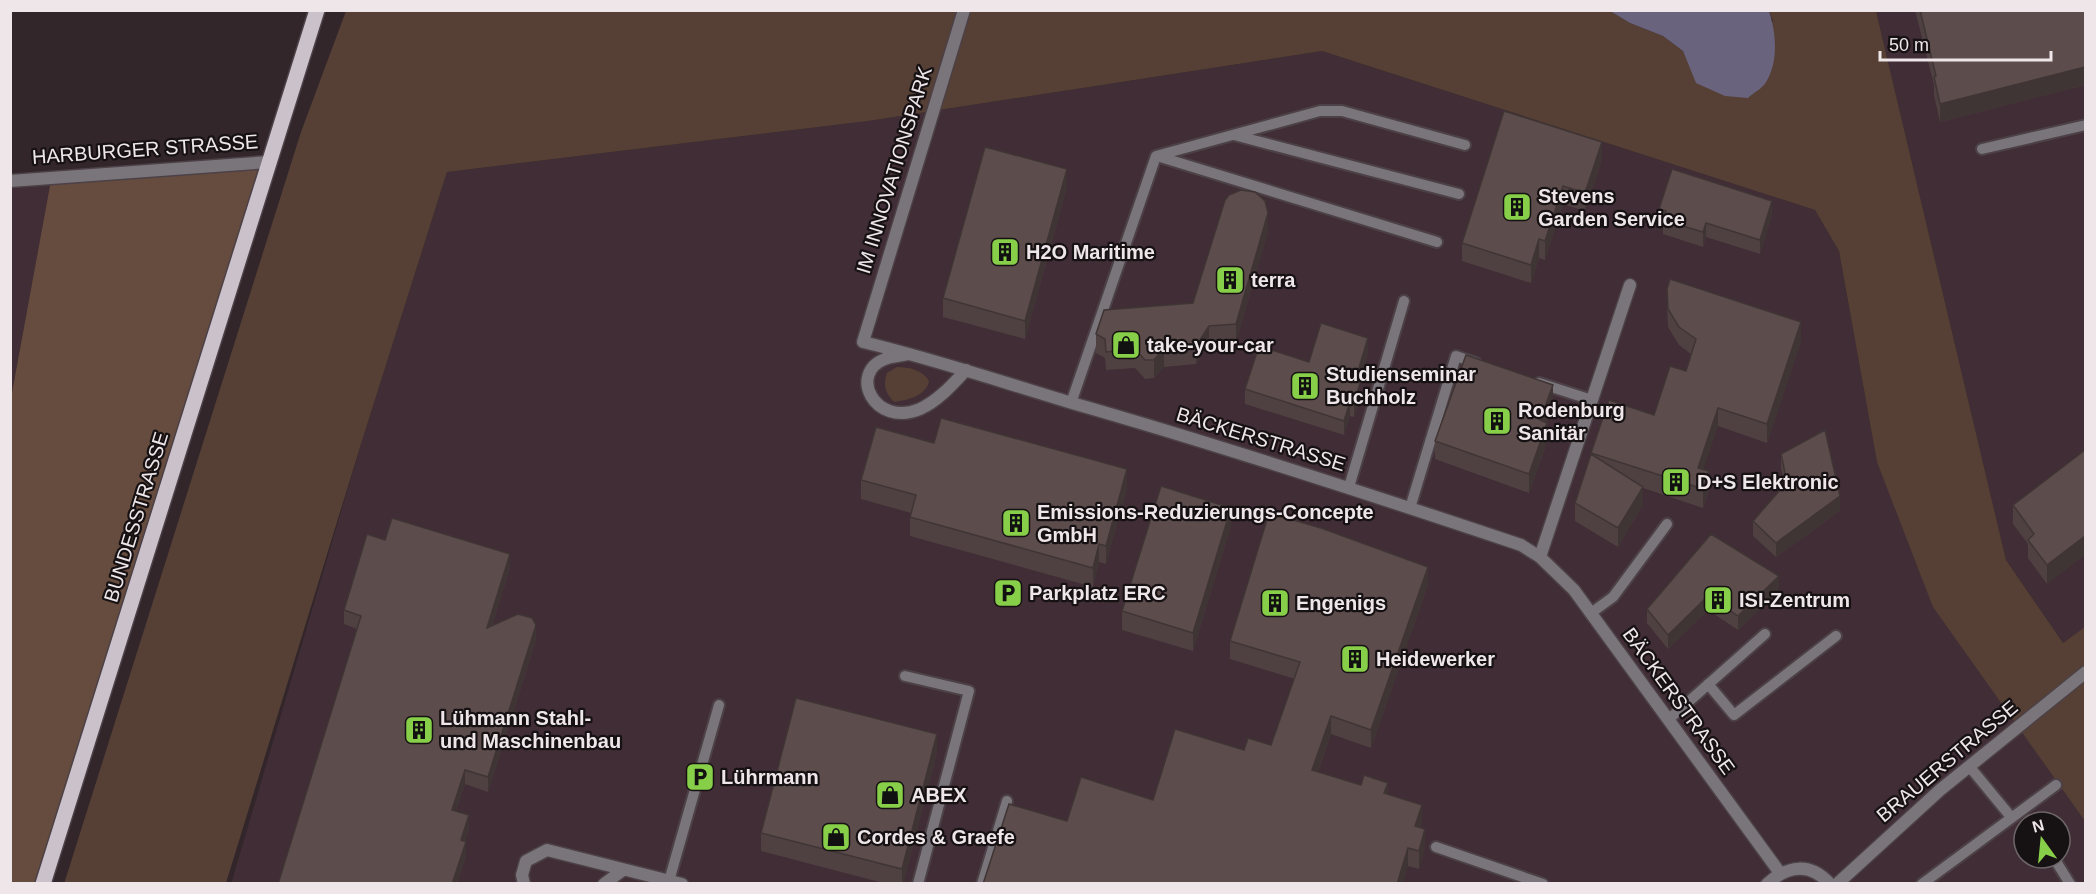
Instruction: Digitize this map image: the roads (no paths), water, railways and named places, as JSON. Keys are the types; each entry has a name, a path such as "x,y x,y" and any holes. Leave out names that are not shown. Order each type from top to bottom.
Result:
{"main road":[{"name":"HARBURGER STRASSE","path":"269,162 317,10"},
{"name":"BUNDESSTRASSE","path":"43,884 269,162"}],"street":[{"name":"IM INNOVATIONSPARK","path":"863,342 964,10"},
{"name":"HARBURGER STRASSE","path":"10,181 269,162"},
{"path":"1540,557 1630,285"},
{"name":"BÄCKERSTRASSE","path":"863,342 966,370 1350,487 1521,545 1540,557 1574,590 1780,873"},
{"name":"BÄCKERSTRASSE","path":"912,354 884,359 868,376 871,397 878,406 890,412 905,413 921,409 945,392 966,370"},
{"name":"BRAUERSTRASSE","path":"1837,884 1940,790 2085,672"},
{"path":"524,884 522,874 526,861 547,850 675,882"},
{"path":"1767,884 1780,873 1794,868 1809,869 1823,876 1830,884"},
{"path":"604,884 623,870"}],"lane":[{"path":"1156,156 1320,111 1342,111 1465,145"},
{"path":"1982,149 2085,125"},
{"path":"1234,135 1458,194"},
{"path":"1156,156 1437,242"},
{"path":"1071,402 1156,156"},
{"path":"1350,487 1404,301"},
{"path":"1410,508 1456,356 1490,367"},
{"path":"1524,378 1592,400"},
{"path":"1591,613 1613,597 1667,525"},
{"path":"1669,718 1765,634"},
{"path":"1707,684 1734,714 1836,636"},
{"path":"905,676 969,691 918,884"},
{"path":"675,882 719,705"},
{"path":"1969,766 2011,817"},
{"path":"1922,884 2056,785"},
{"path":"982,884 1007,801"},
{"path":"1436,847 1543,884"},
{"path":"2061,870 2070,884"}],"place":[{"name":"Stevens Garden Service","path":"1517,207"},
{"name":"H2O Maritime","path":"1005,252"},
{"name":"terra","path":"1230,280"},
{"name":"take-your-car","path":"1126,345"},
{"name":"Studienseminar Buchholz","path":"1305,386"},
{"name":"Rodenburg Sanitär","path":"1497,421"},
{"name":"D+S Elektronic","path":"1676,482"},
{"name":"Emissions-Reduzierungs-Concepte GmbH","path":"1016,523"},
{"name":"Parkplatz ERC","path":"1008,593"},
{"name":"ISI-Zentrum","path":"1718,600"},
{"name":"Engenigs","path":"1275,603"},
{"name":"Heidewerker","path":"1355,659"},
{"name":"Lühmann Stahl- und Maschinenbau","path":"419,730"},
{"name":"Lührmann","path":"700,777"},
{"name":"ABEX","path":"890,795"},
{"name":"Cordes & Graefe","path":"836,837"}]}
